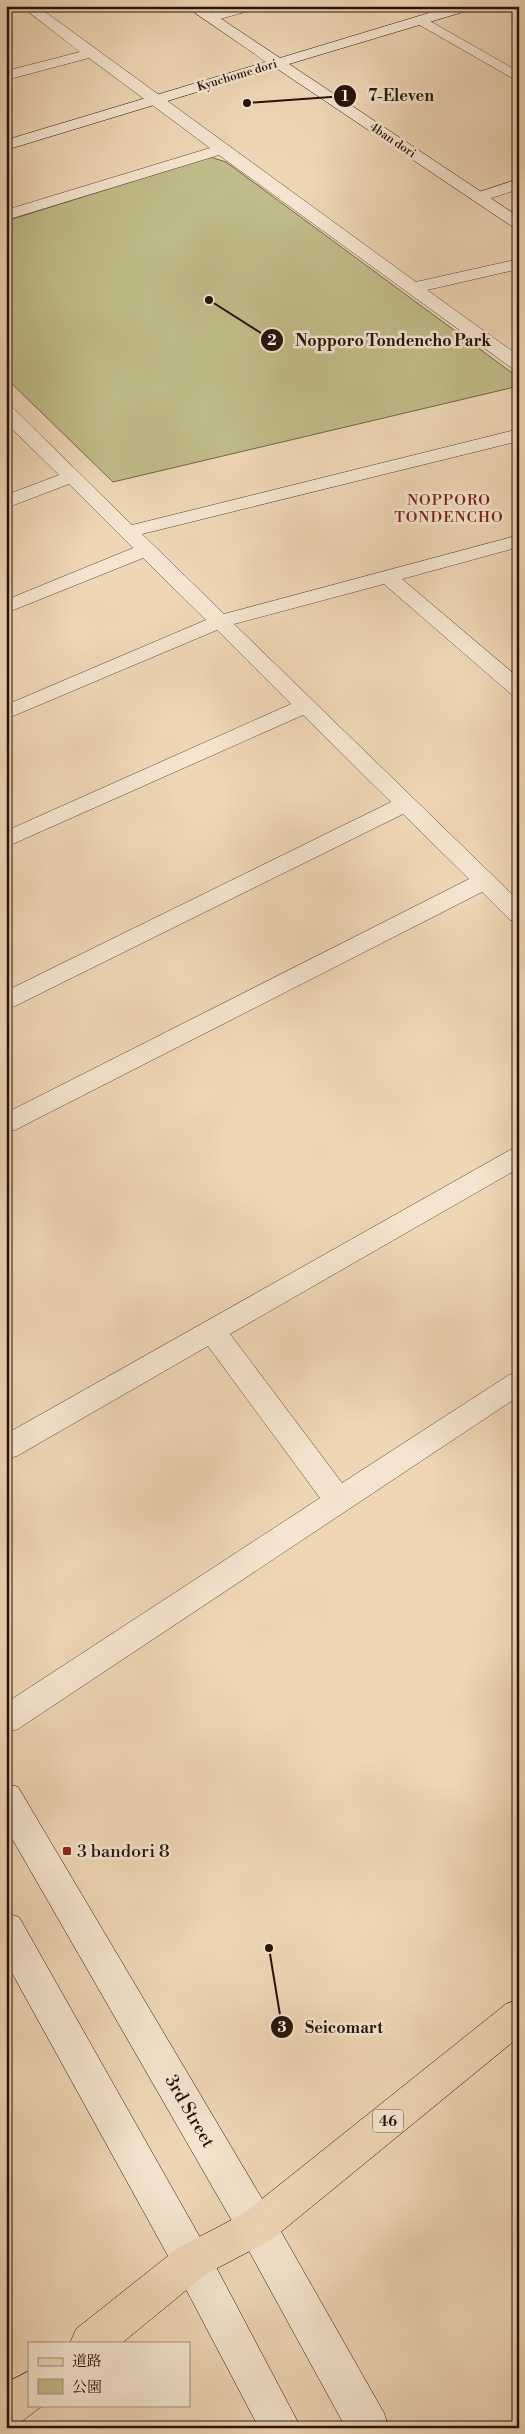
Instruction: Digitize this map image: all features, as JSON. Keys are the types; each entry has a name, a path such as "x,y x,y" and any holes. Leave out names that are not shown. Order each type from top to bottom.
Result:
{"main road":[{"name":"46","path":"91,2342 192,2262 257,2227 519,2015"},
{"path":"6,2409 28,2392"}],"street":[{"path":"28,6 519,366"},
{"name":"4ban dori","path":"192,6 519,224"},
{"path":"209,18 251,6"},
{"name":"Kyuchome dori","path":"6,144 468,6"},
{"path":"421,20 519,78"},
{"path":"6,76 91,53"},
{"path":"6,215 221,149"},
{"path":"479,197 519,184"},
{"path":"412,288 519,264"},
{"path":"6,412 519,915"},
{"path":"127,532 519,435"},
{"path":"6,502 71,477"},
{"path":"6,713 219,622 519,541"},
{"path":"6,607 145,550"},
{"path":"387,576 519,689"},
{"path":"6,840 305,706"},
{"path":"6,1001 405,804"},
{"path":"6,1124 484,881"},
{"path":"6,1448 519,1156"},
{"path":"212,1331 339,1501"},
{"path":"6,1720 519,1382"},
{"name":"3rd Street","path":"6,1797 257,2227 369,2428"},
{"path":"6,1928 192,2262 281,2428"}],"green space":[{"path":"210,157 226,162 519,378 519,386 113,482 6,378 6,221"}],"place":[{"name":"7-Eleven","path":"247,103"},
{"name":"Nopporo Tondencho Park","path":"209,300"},
{"name":"3 bandori 8","path":"67,1851"},
{"name":"Seicomart","path":"269,1948"}],"district":[{"name":"NOPPORO TONDENCHO","path":"449,508"}]}
